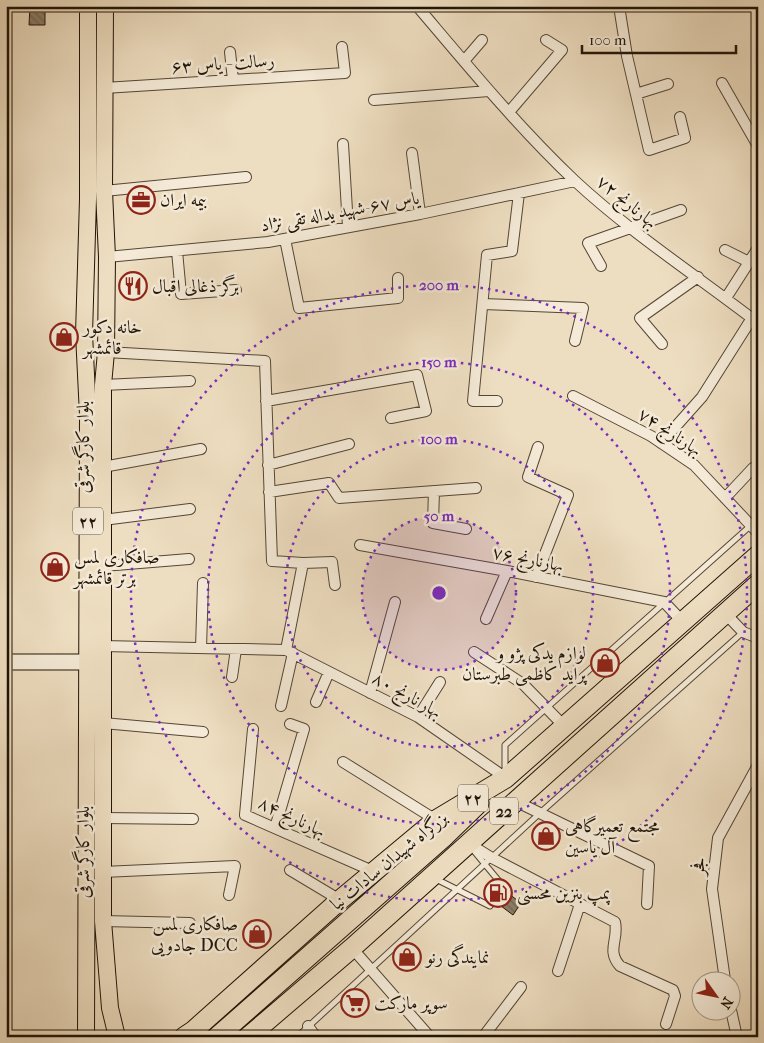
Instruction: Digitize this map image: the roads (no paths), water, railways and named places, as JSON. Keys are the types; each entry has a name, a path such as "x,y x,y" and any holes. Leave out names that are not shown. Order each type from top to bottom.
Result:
{"highway":[{"name":"بزرگراه شهیدان سادات نیا","path":"190,1035 340,900 436,820 506,778 758,554"},
{"name":"بزرگراه شهیدان سادات نیا","path":"254,1035 758,584"},
{"name":"22","path":"217,1037 437,842 506,778"}],"main road":[{"name":"بلوار کارگر شرقی","path":"87,1035 88,415 84,334 88,199 88,6"},
{"name":"بلوار کارگر شرقی","path":"104,6 104,191 107,257 106,352 103,385 103,921 110,1008 116,1037"},
{"path":"106,1037 110,1028 110,1008"},
{"path":"110,1008 124,1037"}],"street":[{"name":"بهارنارنج ۷۲","path":"417,6 489,90 575,181 630,227 755,320"},
{"path":"619,6 649,150 684,138 680,116"},
{"path":"464,61 482,40"},
{"path":"509,112 562,50 546,40"},
{"name":"رسالت - یاس ۶۳","path":"104,88 345,73 342,47"},
{"path":"230,52 233,80"},
{"path":"722,83 758,146"},
{"path":"636,94 668,84"},
{"path":"374,100 489,90"},
{"path":"343,144 348,228"},
{"path":"412,153 420,214"},
{"path":"104,191 246,177"},
{"name":"یاس ۶۷-شهید یداله تقی نژاد","path":"107,257 286,239 420,214 575,181"},
{"path":"496,401 472,401 487,255 512,251 519,193"},
{"path":"601,266 588,243 680,210"},
{"path":"286,239 299,308 398,298 398,278"},
{"path":"726,298 758,248"},
{"path":"725,250 749,262"},
{"path":"177,251 181,294 236,290"},
{"path":"662,344 640,318 698,278"},
{"path":"482,304 583,308 575,341"},
{"path":"661,443 702,397 755,320"},
{"path":"106,352 265,361 272,561 332,562 335,585"},
{"path":"266,400 417,375 426,411 391,418"},
{"path":"103,385 190,381"},
{"name":"بهارنارنج ۷۴","path":"573,396 651,436 694,465 755,526"},
{"path":"268,465 349,444"},
{"path":"536,577 568,495 528,478 538,447"},
{"path":"103,467 201,449"},
{"path":"725,498 753,468"},
{"path":"269,492 329,483 339,498 476,488"},
{"path":"434,491 433,523 466,529"},
{"path":"103,520 190,509"},
{"name":"بهارنارنج ۷۶","path":"360,545 507,571 664,602"},
{"path":"103,566 189,559"},
{"path":"281,706 303,563"},
{"path":"486,619 507,571"},
{"path":"201,648 203,583"},
{"path":"370,693 396,602"},
{"path":"664,602 682,621"},
{"path":"725,613 743,632 758,638"},
{"path":"102,646 290,652"},
{"path":"232,677 236,649"},
{"name":"بهار نارنج ۸۰","path":"290,652 418,717 506,778"},
{"path":"474,652 523,684 565,727"},
{"path":"6,662 88,662"},
{"path":"316,702 329,672"},
{"path":"418,717 440,682"},
{"path":"103,723 203,732"},
{"path":"275,828 304,729 290,724"},
{"name":"بهارنارنج ۸۴","path":"254,729 245,814 375,872"},
{"path":"343,762 436,820"},
{"name":"فجر","path":"724,970 712,889 718,838 758,765"},
{"path":"515,801 649,866 647,904"},
{"path":"103,818 193,819"},
{"path":"468,843 488,861 615,922 616,928 612,952 614,959 620,966 673,990 675,996 666,1024"},
{"path":"103,872 235,866 229,895"},
{"path":"290,870 340,900"},
{"path":"558,971 580,904"},
{"path":"103,921 190,923"},
{"path":"352,948 430,1037"},
{"path":"482,1037 521,988"},
{"path":"733,1020 737,1037"},
{"path":"308,1026 316,1037"}],"lane":[{"path":"506,778 505,744 664,602 755,526"},
{"path":"297,1037 540,813 743,632"},
{"path":"431,877 490,906 503,886 488,861"}],"railway":[{"path":"7,6 7,1037"}],"place":[{"name":"بیمه ایران","path":"141,200"},
{"name":"برگر ذغالی اقبال","path":"133,286"},
{"name":"خانه دکور قائمشهر","path":"64,337"},
{"name":"صافکاری لمس برتر قائمشهر","path":"55,567"},
{"name":"لوازم یدکی پژو و پراید کاظمی طبرستان","path":"605,663"},
{"name":"مجتمع تعمیرگاهی آل یاسین","path":"546,836"},
{"name":"پمپ بنزین محسنی","path":"498,893"},
{"name":"صافکاری لمس جادویی DCC","path":"257,934"},
{"name":"نمایندگی رنو","path":"407,957"},
{"name":"سوپر مارکت","path":"355,1003"}]}
